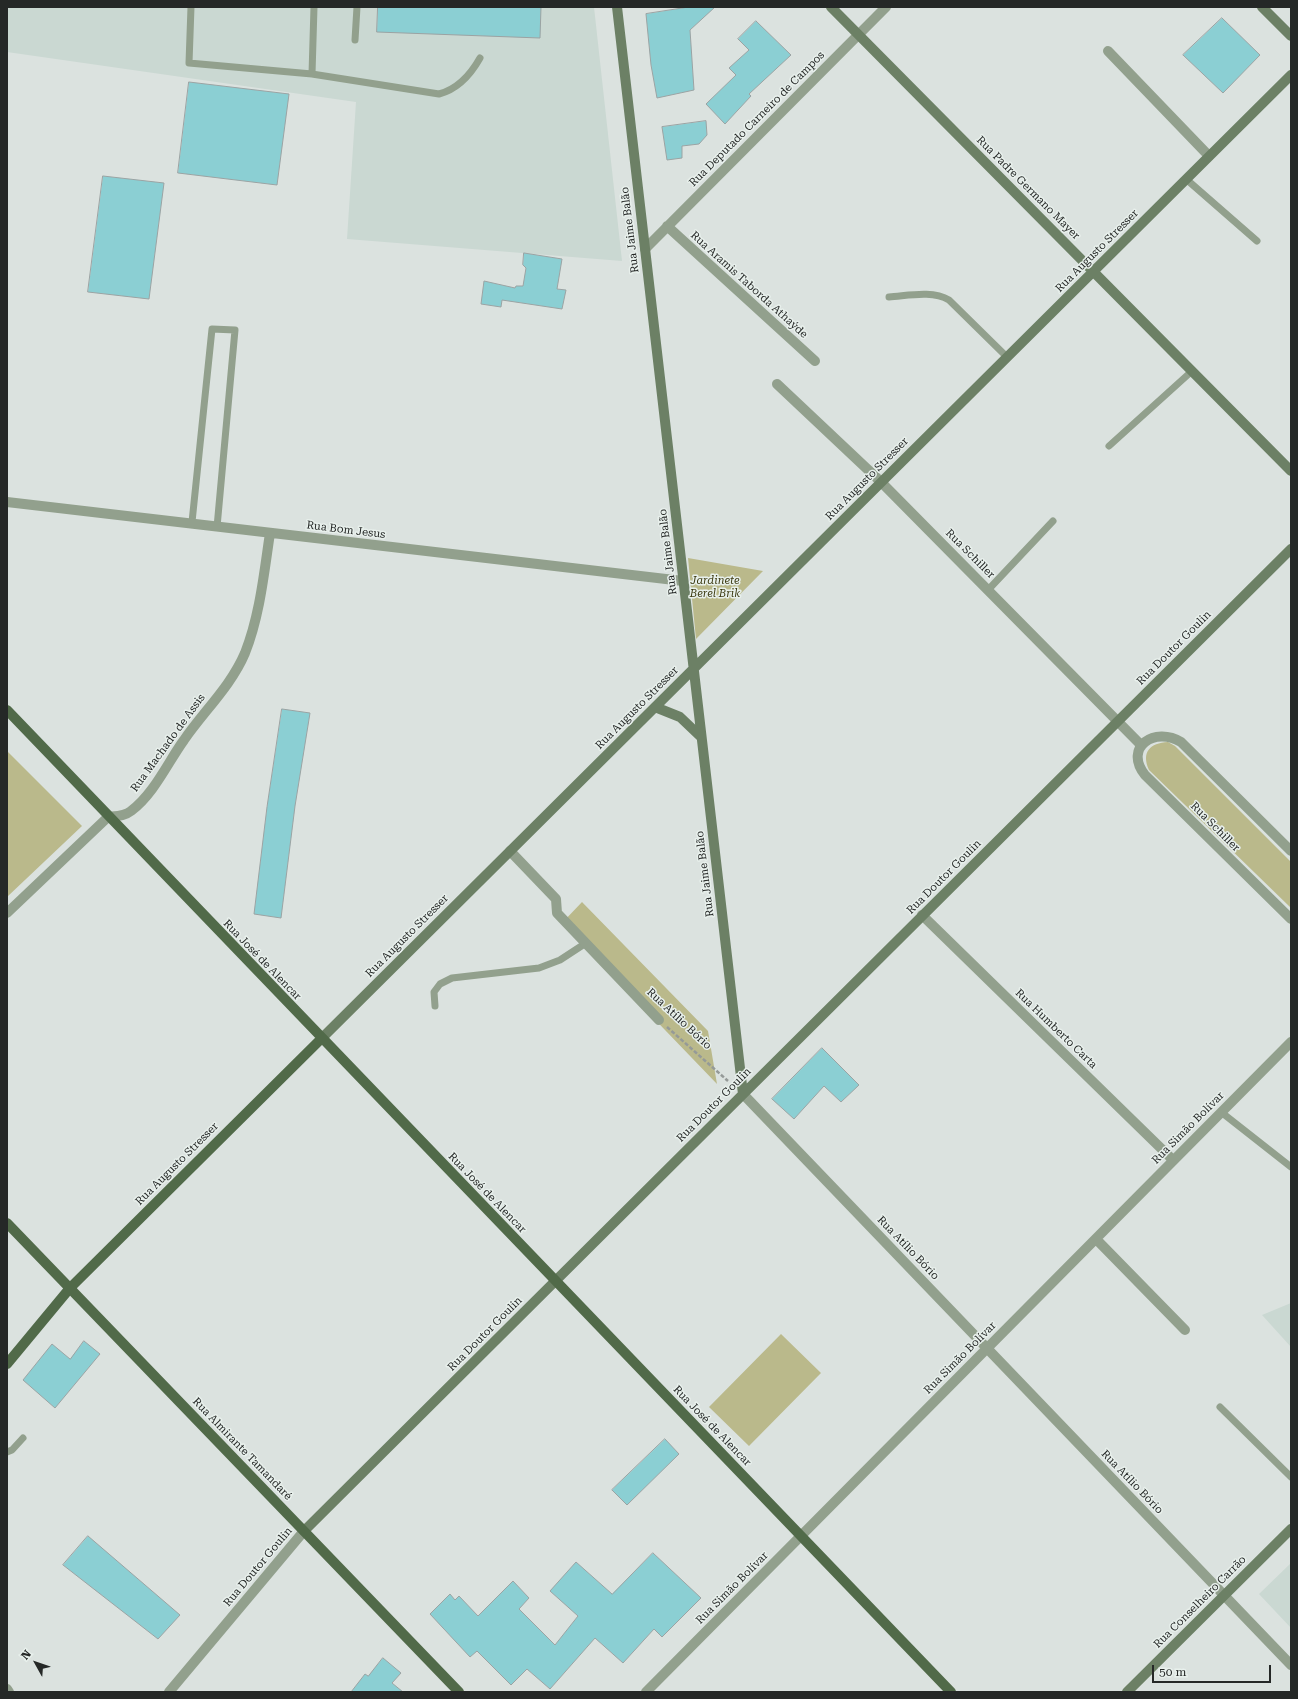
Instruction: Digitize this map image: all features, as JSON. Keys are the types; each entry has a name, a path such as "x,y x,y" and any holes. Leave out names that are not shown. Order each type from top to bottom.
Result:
{"main road":[{"name":"Rua José de Alencar","path":"7,710 108,817 951,1692"},
{"name":"Rua Augusto Stresser","path":"7,1364 70,1288 322,1038"},
{"name":"Rua Almirante Tamandaré","path":"7,1223 460,1692"}],"street":[{"name":"Rua Jaime Balão","path":"617,7 743,1094"},
{"name":"Rua Padre Germano Mayer","path":"832,7 1291,471"},
{"name":"Rua Deputado Carneiro de Campos","path":"645,249 886,7"},
{"path":"1262,7 1291,36"},
{"path":"1108,51 1209,156"},
{"name":"Rua Augusto Stresser","path":"322,1038 1291,75"},
{"name":"Rua Aramis Taborda Athaýde","path":"667,226 815,361"},
{"name":"Rua Schiller","path":"777,384 881,482 1118,721 1141,745 1137,762 1145,775 1291,919"},
{"name":"Rua Bom Jesus","path":"7,502 192,522 217,527 683,582"},
{"name":"Rua Machado de Assis","path":"108,817 124,815 132,810 150,790 164,772 184,739 238,668 245,652 257,607 270,533"},
{"name":"Rua Doutor Goulin","path":"170,1692 304,1531 1291,549"},
{"path":"655,707 680,717 702,737"},
{"path":"1141,745 1149,739 1158,736 1174,738 1181,742 1291,851"},
{"path":"7,913 108,817"},
{"name":"Rua Atílio Bório","path":"510,851 556,899 557,913 660,1020"},
{"name":"Rua Humberto Carta","path":"922,915 1174,1160"},
{"name":"Rua Simão Bolívar","path":"646,1692 1291,1042"},
{"name":"Rua Atílio Bório","path":"743,1094 1291,1665"},
{"path":"1096,1239 1185,1330"},
{"name":"Rua Conselheiro Carrão","path":"1127,1692 1291,1529"}],"lane":[{"path":"191,7 189,63 312,74 439,94 450,91 460,84 480,58"},
{"path":"312,74 314,7"},
{"path":"355,40 357,7"},
{"path":"1186,179 1257,241"},
{"path":"889,297 934,294 942,296 949,300 1007,357"},
{"path":"192,522 212,329 235,330 217,527"},
{"path":"1109,446 1192,371"},
{"path":"988,590 1053,522"},
{"path":"435,1006 434,992 440,984 452,978 539,968 560,960 586,943"},
{"path":"1221,1112 1291,1167"},
{"path":"1220,1407 1291,1476"},
{"path":"7,1452 12,1450 23,1438"}],"path":[{"name":"Rua Atílio Bório","path":"660,1020 743,1094"}],"shaded area":[{"path":"7,7 594,7 622,261 347,239 356,102 7,52"},
{"path":"1291,1303 1291,1347 1262,1315"},
{"path":"1291,1563 1291,1628 1259,1594"}],"green space":[{"name":"Jardinete Berel Brik","path":"688,558 763,571 696,639"},
{"path":"1168,742 1175,746 1291,862 1291,908 1149,770 1146,758 1149,750 1156,744"},
{"path":"7,751 82,826 7,897"},
{"path":"582,902 708,1031 717,1084 562,923"},
{"path":"781,1334 821,1373 749,1446 709,1407"}],"building":[{"path":"378,7 541,7 540,38 377,32"},
{"path":"689,7 715,7 690,30 694,90 657,98 651,65 646,14"},
{"path":"1222,18 1260,55 1223,93 1183,55"},
{"path":"756,21 791,55 749,94 751,96 725,124 706,104 736,75 729,68 749,50 738,39"},
{"path":"189,82 289,94 277,185 178,173"},
{"path":"706,121 707,135 699,144 682,146 682,158 667,160 662,127"},
{"path":"103,176 164,183 149,299 88,292"},
{"path":"524,253 562,259 557,289 566,290 562,309 502,300 501,307 481,304 484,281 515,288 516,286 523,286 526,268 523,265"},
{"path":"282,709 310,713 295,806 281,918 254,914 267,807"},
{"path":"822,1048 859,1085 841,1102 824,1086 794,1119 772,1099"},
{"path":"84,1341 100,1354 55,1408 23,1380 52,1344 70,1359"},
{"path":"665,1439 679,1454 627,1505 612,1490"},
{"path":"88,1536 180,1615 158,1639 63,1565"},
{"path":"653,1553 701,1598 662,1637 654,1629 623,1663 595,1638 550,1689 527,1669 511,1685 477,1651 470,1657 430,1614 450,1594 455,1600 459,1596 478,1616 513,1581 529,1598 519,1609 555,1645 578,1616 550,1591 576,1562 612,1594"},
{"path":"383,1658 401,1673 392,1683 403,1692 351,1692 365,1674 368,1676"}]}
